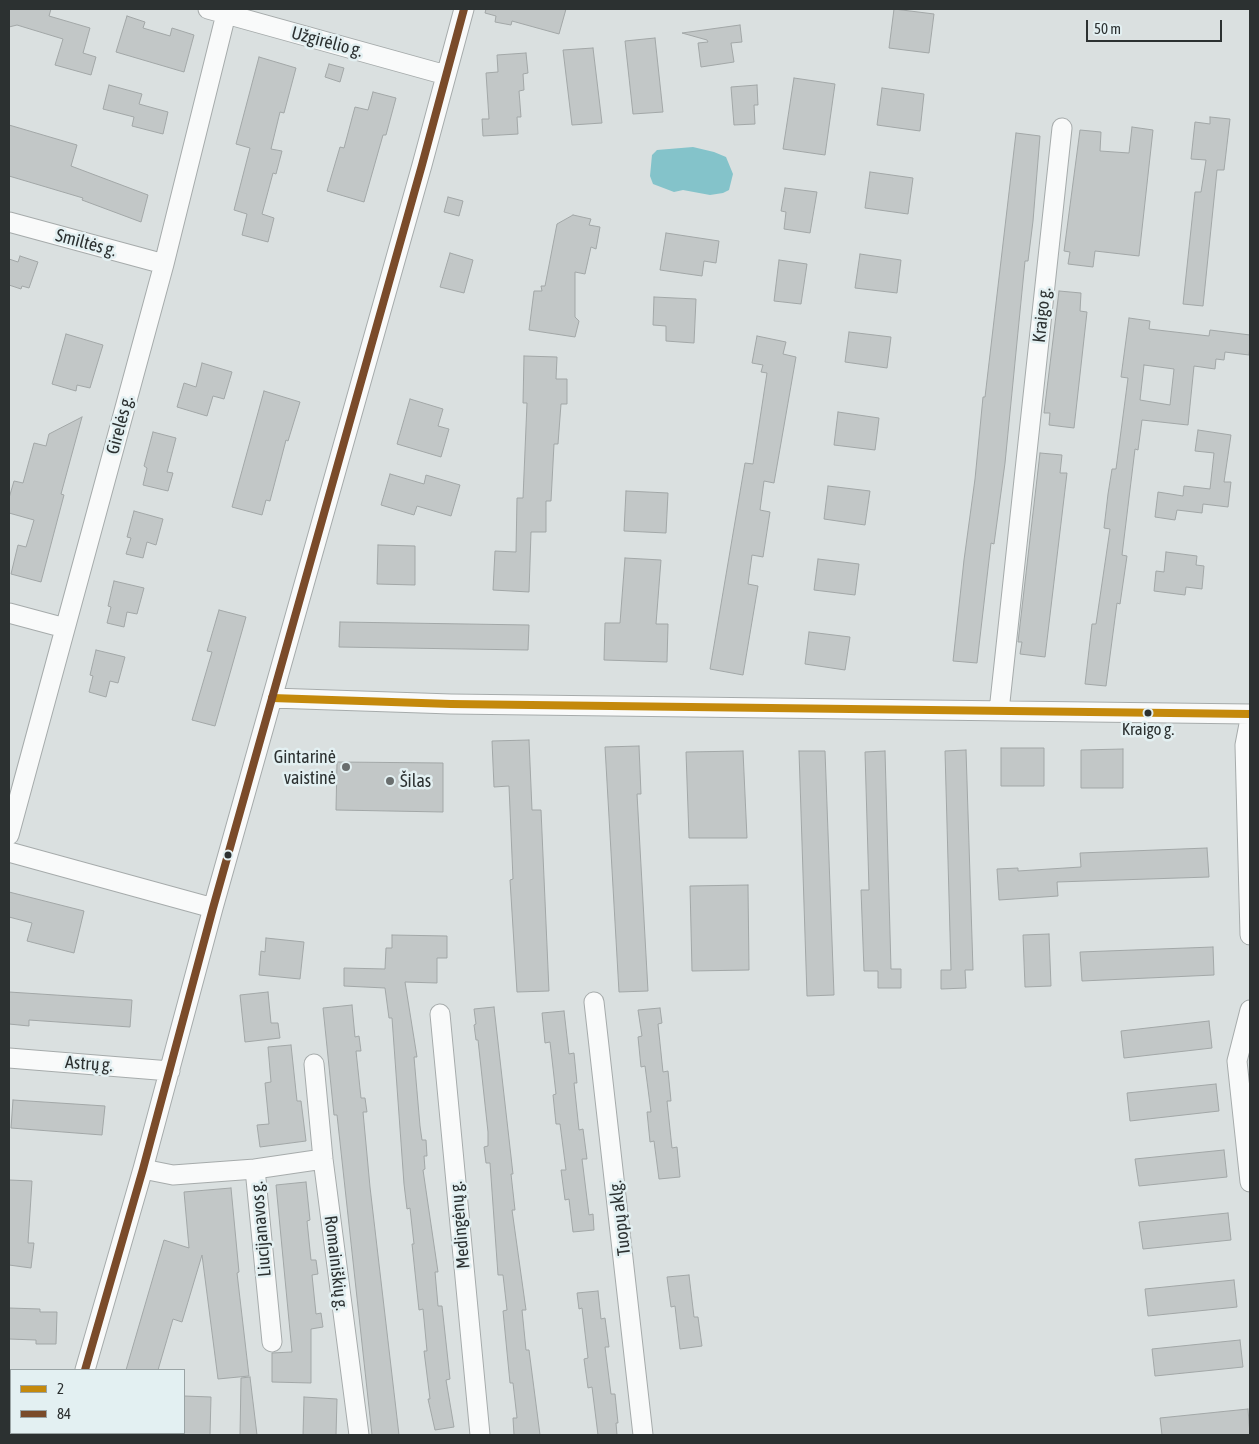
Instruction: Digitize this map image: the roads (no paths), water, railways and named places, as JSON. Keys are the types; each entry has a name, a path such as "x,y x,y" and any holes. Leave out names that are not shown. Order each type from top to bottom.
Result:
{"street":[{"name":"Užgirėlio g.","path":"208,9 446,75"},
{"path":"85,1369 143,1169 213,908 464,9"},
{"name":"Girelės g.","path":"9,835 164,264 226,14"},
{"name":"Kraigo g.","path":"999,711 1062,128"},
{"name":"Smiltės g.","path":"9,222 164,264"},
{"path":"9,613 66,628"},
{"path":"272,698 451,704 1250,714"},
{"path":"1250,719 1245,745 1250,935"},
{"path":"9,852 213,908"},
{"name":"Tuopų aklg.","path":"594,1002 643,1435"},
{"path":"1250,1010 1237,1061 1250,1182"},
{"name":"Medingėnų g.","path":"440,1014 480,1435"},
{"name":"Astrų g.","path":"9,1058 170,1071"},
{"name":"Romainiškių g.","path":"314,1064 323,1159 359,1435"},
{"path":"255,1169 323,1159"},
{"name":"Liucijanavos g.","path":"143,1169 174,1175 255,1169 272,1342"}],"water":[{"path":"693,147 726,157 733,174 729,190 710,195 683,190 674,192 653,184 650,176 652,155 657,150"}],"place":[{"name":"Kraigo g.","path":"1148,713"},
{"name":"Gintarinė vaistinė","path":"346,767"},
{"name":"Šilas","path":"390,781"}]}
